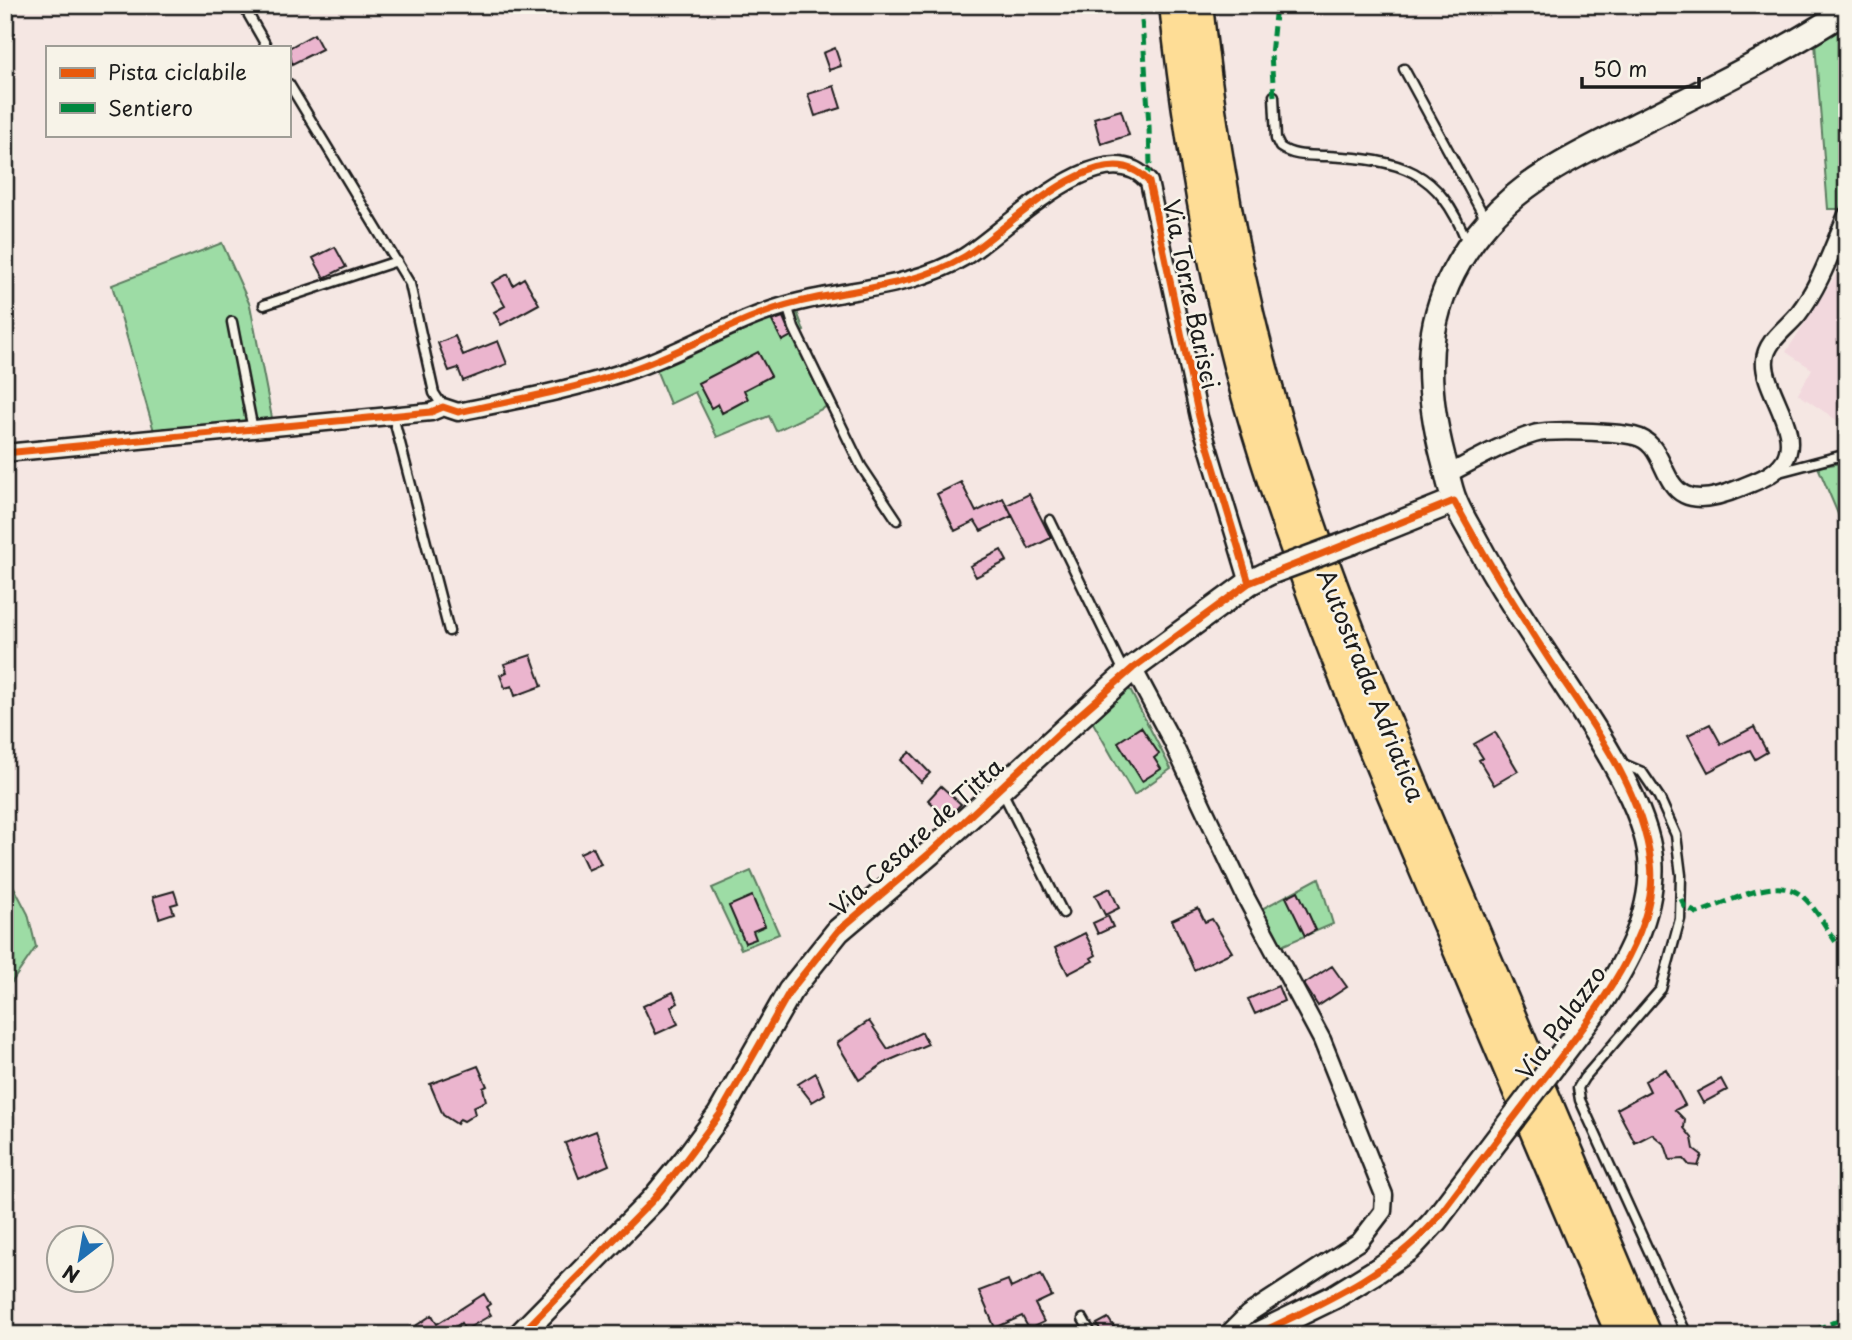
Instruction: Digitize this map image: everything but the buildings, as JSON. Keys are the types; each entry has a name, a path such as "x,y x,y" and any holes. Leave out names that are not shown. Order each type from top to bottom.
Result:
{"highway":[{"name":"Autostrada Adriatica","path":"1175,5 1187,105 1208,233 1248,400 1290,532 1359,715 1622,1335"},
{"name":"Autostrada Adriatica","path":"1197,5 1229,227 1268,393 1309,523 1379,708 1645,1335"}],"street":[{"name":"Via Palazzo","path":"1256,1335 1334,1297 1378,1270 1409,1249 1435,1220 1600,1004 1632,947 1650,892 1651,863 1637,812 1615,761 1493,572 1454,500 1438,436 1428,361 1439,304 1487,223 1512,198 1573,157 1794,44 1847,10"},
{"name":"Via Torre Barisci","path":"5,453 393,416 431,412 443,407 458,412 582,385 635,369 788,305 896,284 933,272 965,256 1040,197 1079,175 1113,168 1142,172 1149,182 1199,417 1249,583"},
{"path":"1448,474 1536,433 1638,436 1653,449 1675,489 1693,498 1717,498 1772,474 1784,460 1789,448 1787,430 1764,361 1769,344 1783,333 1817,287 1847,215"},
{"name":"Via Cesare de Titta","path":"520,1335 653,1200 685,1161 720,1114 790,991 831,939 1000,787 1129,672 1249,583 1270,572 1454,500"},
{"path":"1129,672 1172,741 1245,896 1322,1040 1384,1195 1383,1211 1360,1241 1248,1314 1227,1335"}],"lane":[{"path":"243,5 266,46"},
{"path":"1404,69 1487,223"},
{"path":"290,85 410,284 434,393 443,407"},
{"path":"1274,96 1276,139 1280,147 1298,155 1366,158 1400,166 1424,178 1441,192 1449,203 1470,248"},
{"path":"264,305 397,261"},
{"path":"788,305 794,328 861,466 897,520"},
{"path":"232,322 253,430"},
{"path":"393,416 449,631"},
{"path":"1772,474 1847,454"},
{"path":"1050,520 1129,672"},
{"path":"1615,761 1642,772 1659,797 1676,835 1681,875 1680,919 1661,989 1578,1088 1580,1100 1686,1335"},
{"path":"1000,787 1063,913"},
{"path":"1083,1319 1092,1335"}],"shaded area":[{"path":"1836,275 1847,282 1847,427 1798,394 1812,369 1786,352"}],"green space":[{"path":"1846,23 1847,205 1842,209 1828,209 1815,43"},
{"path":"222,243 250,305 273,423 154,431 112,285"},
{"path":"795,306 804,331 795,335 828,406 776,431 769,416 717,437 695,392 670,404 655,367"},
{"path":"1847,462 1847,535 1818,467"},
{"path":"1129,688 1171,769 1134,795 1092,721"},
{"path":"5,870 28,914 36,947 5,992"},
{"path":"751,871 779,934 741,949 712,888"},
{"path":"1319,878 1333,924 1279,947 1258,911"}],"marked path":[{"path":"1141,5 1149,125 1150,166 1146,178"},
{"path":"1274,96 1271,55 1276,5"},
{"path":"1681,899 1685,907 1697,913 1765,889 1791,890 1802,896 1812,907 1838,945"},
{"path":"1802,1335 1847,1317"}],"cycle path":[{"path":"5,453 431,412 443,407 458,412 568,388 653,361 774,309 924,275 964,257 1028,208 1081,175 1106,167 1129,168 1149,182 1199,417 1249,583"},
{"path":"520,1335 653,1200 685,1161 720,1114 790,991 838,931 930,853 1059,733 1133,668 1249,583 1454,501 1511,599 1625,780 1645,834 1651,863 1651,893 1643,923 1612,986 1571,1044 1435,1221 1415,1241 1374,1273 1352,1287 1256,1335"}]}
